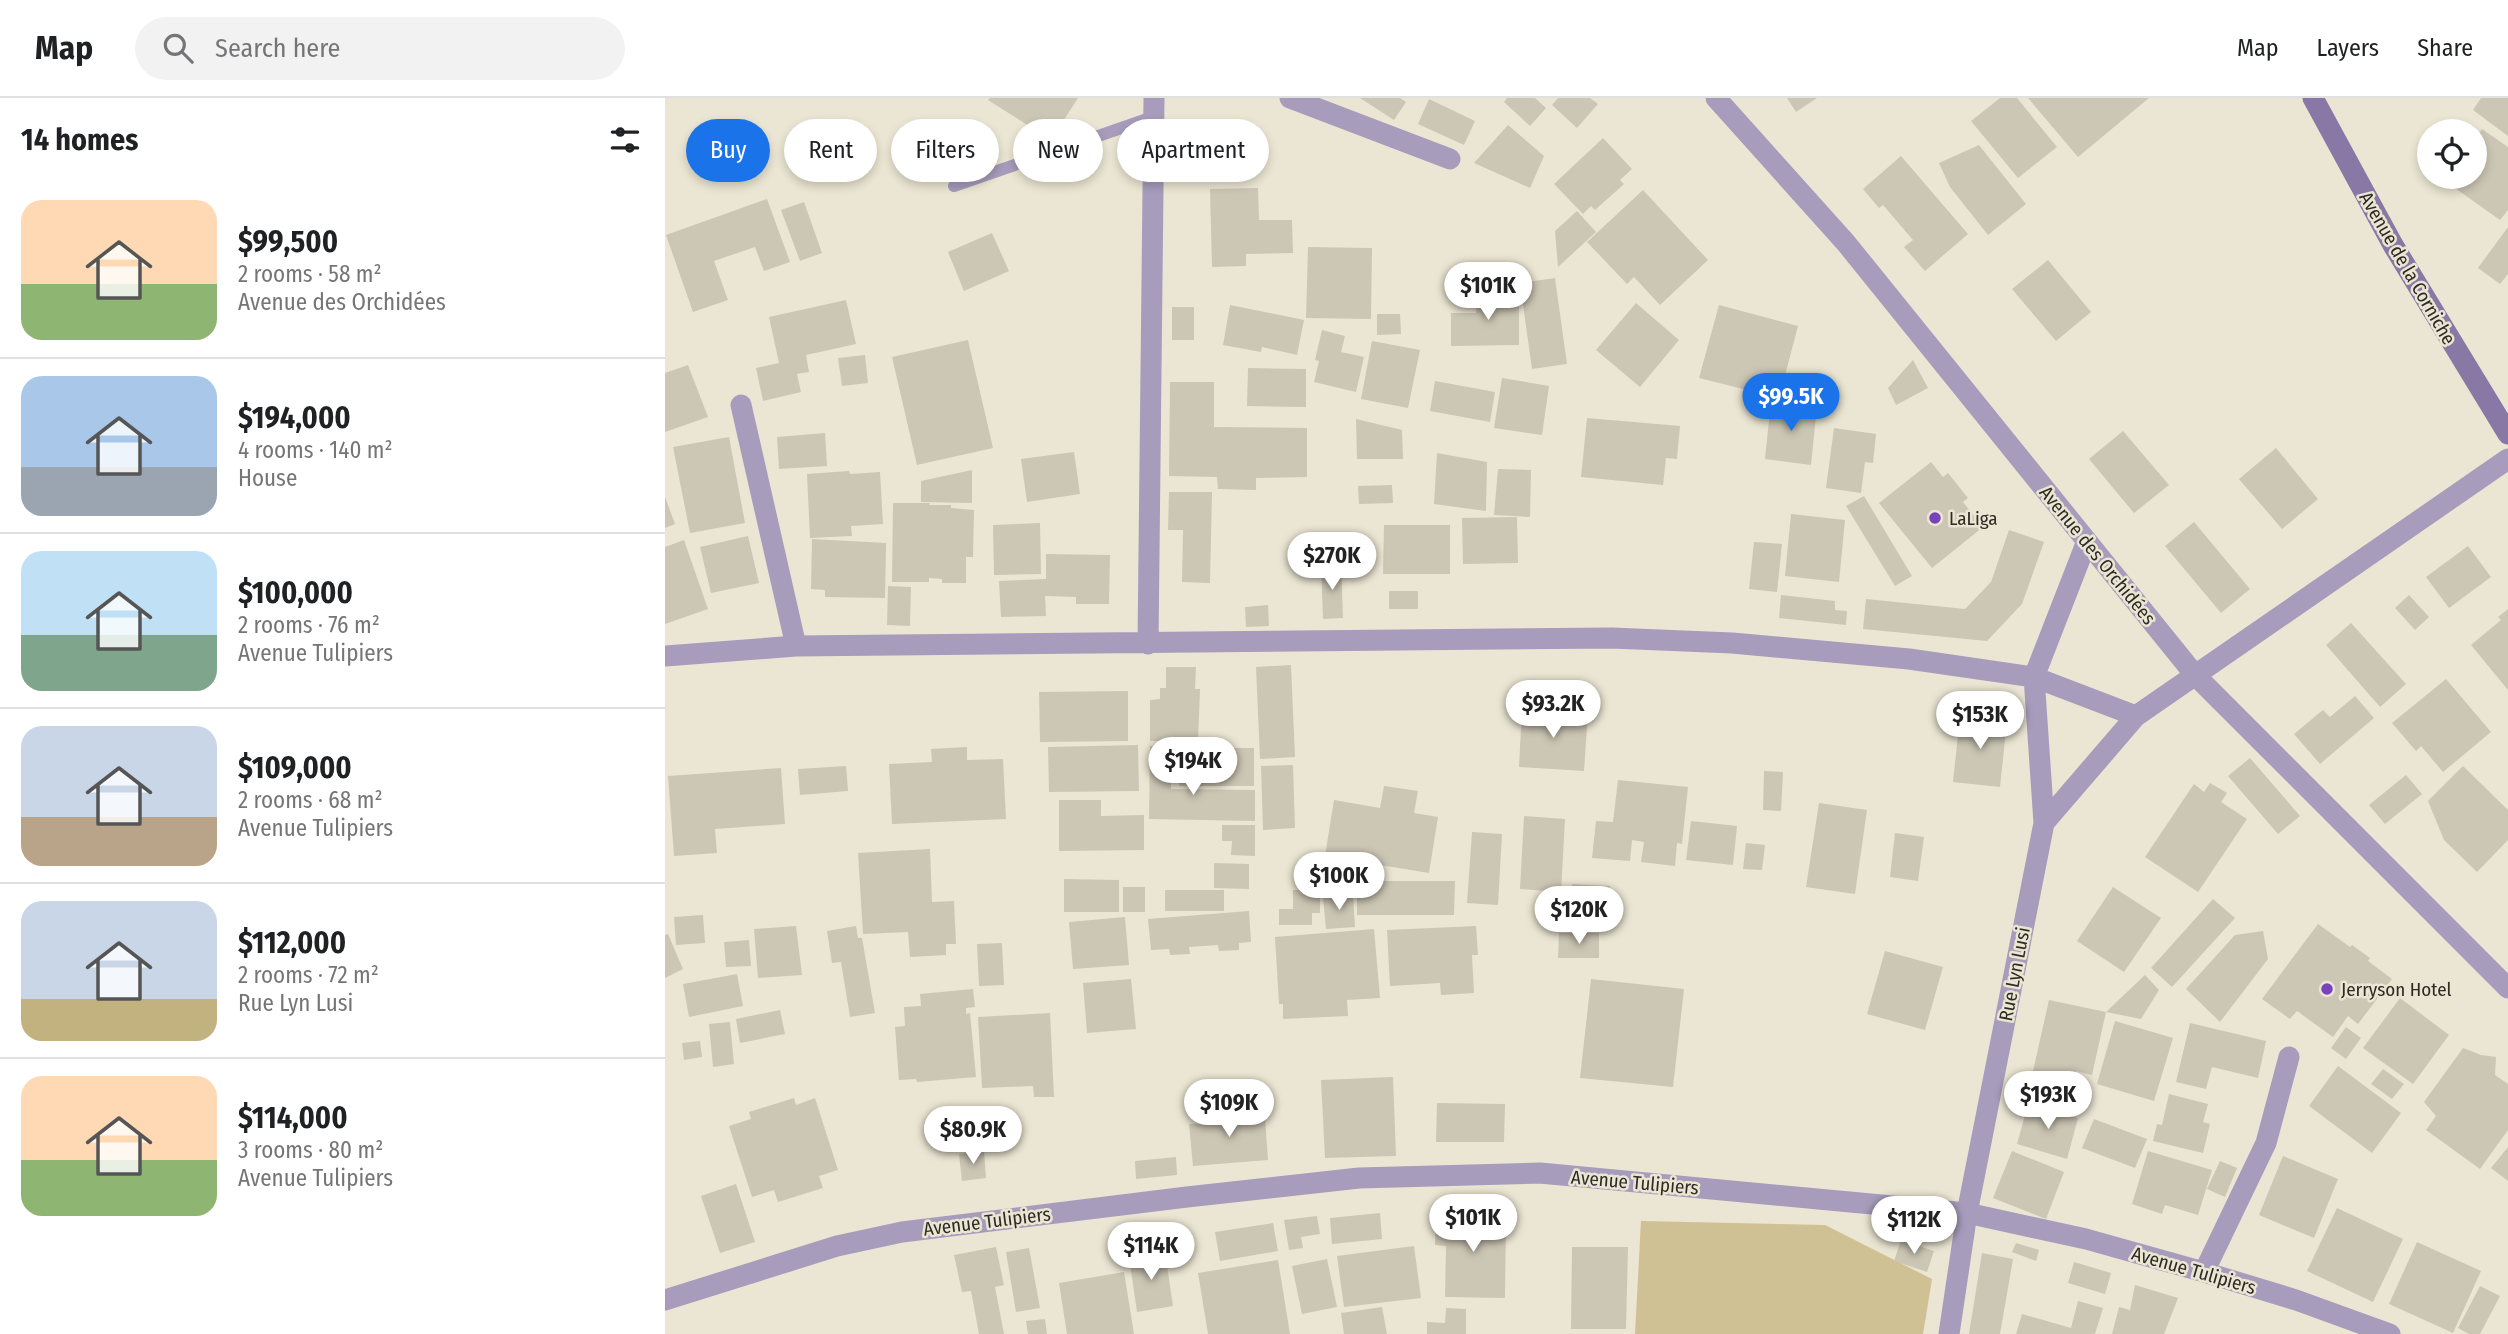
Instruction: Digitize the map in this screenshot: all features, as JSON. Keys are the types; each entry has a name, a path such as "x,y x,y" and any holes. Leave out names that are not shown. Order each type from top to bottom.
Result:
{"street":[{"path":"1290,98 1450,159"},
{"name":"Avenue des Orchidées","path":"1716,98 1846,243 2195,675 2508,988"},
{"name":"Avenue de la Corniche","path":"2313,98 2393,245 2508,434"},
{"path":"1148,644 1154,108"},
{"path":"741,405 796,646"},
{"name":"Rue Lyn Lusi","path":"1949,1334 1968,1213 2044,823 2136,716 2508,458"},
{"path":"2044,823 2034,677 2087,541"},
{"path":"665,656 796,646 1612,638 1719,642 1909,659 2034,677 2136,716"},
{"path":"2204,1272 2266,1143 2289,1057"},
{"name":"Avenue Tulipiers","path":"665,1300 837,1246 902,1232 1187,1196 1359,1178 1540,1173 1968,1213 2086,1239 2204,1272 2295,1300 2390,1334"}],"lane":[{"path":"954,186 1154,108"}],"shaded area":[{"path":"1641,1221 1825,1225 1932,1279 1923,1334 1635,1334"}],"building":[{"path":"1078,98 1064,119 1018,119 988,100"},
{"path":"1360,98 1400,98 1406,102 1394,120"},
{"path":"1507,98 1535,98 1546,108 1530,126 1504,102"},
{"path":"1558,98 1590,98 1598,104 1577,128 1552,105"},
{"path":"1787,98 1817,98 1796,112"},
{"path":"2000,98 2017,98 2057,147 2018,178 1971,121"},
{"path":"2028,98 2149,98 2078,157"},
{"path":"2481,98 2508,98 2508,136 2487,119 2473,110"},
{"path":"1429,99 1475,121 1464,145 1418,124"},
{"path":"1508,125 1544,156 1530,188 1474,163"},
{"path":"2487,132 2508,147 2508,210 2500,220 2456,189 2487,189"},
{"path":"1603,138 1632,169 1620,180 1624,184 1595,210 1591,206 1583,214 1554,184"},
{"path":"1979,145 2026,204 1988,235 1950,187 1939,163"},
{"path":"1901,156 1968,234 1925,271 1904,247 1913,240 1883,205 1879,208 1863,189"},
{"path":"1258,188 1259,220 1292,220 1293,253 1246,254 1246,266 1212,267 1210,189"},
{"path":"1643,190 1708,260 1660,305 1634,277 1627,284 1587,242"},
{"path":"767,199 790,262 764,271 755,247 714,261 728,300 693,312 666,235"},
{"path":"804,202 822,253 800,261 781,210"},
{"path":"1577,211 1596,232 1558,267 1555,231"},
{"path":"2508,227 2508,274 2500,284 2478,268"},
{"path":"992,233 1009,271 964,291 948,252"},
{"path":"1308,247 1372,248 1371,319 1306,318"},
{"path":"2048,260 2091,312 2056,341 2012,289"},
{"path":"1555,278 1567,364 1532,369 1520,283"},
{"path":"1519,292 1519,345 1451,346 1451,313 1476,313 1475,293"},
{"path":"846,300 856,344 806,355 809,372 797,374 801,392 763,401 756,368 779,363 769,317"},
{"path":"1636,303 1679,340 1640,387 1596,350"},
{"path":"1230,305 1304,320 1297,355 1262,347 1261,352 1223,345"},
{"path":"1719,305 1798,326 1779,398 1699,378"},
{"path":"1172,307 1194,307 1194,340 1172,340"},
{"path":"1377,314 1400,314 1401,334 1377,335"},
{"path":"1322,330 1345,336 1341,352 1364,357 1356,392 1314,382 1319,361 1315,360"},
{"path":"968,340 993,448 917,465 892,357"},
{"path":"1372,341 1420,350 1408,408 1361,399"},
{"path":"865,355 868,383 842,386 838,358"},
{"path":"1913,360 1928,388 1896,405 1888,388"},
{"path":"688,365 708,417 665,432 665,373"},
{"path":"1248,368 1306,369 1306,407 1247,406"},
{"path":"1502,378 1549,386 1542,435 1494,428"},
{"path":"1435,381 1495,392 1490,422 1430,411"},
{"path":"1170,382 1214,382 1214,427 1307,428 1307,477 1256,478 1256,490 1218,489 1217,477 1169,476"},
{"path":"1771,401 1817,406 1811,465 1765,459"},
{"path":"1587,418 1680,426 1677,459 1666,458 1663,485 1581,477"},
{"path":"1356,419 1402,430 1403,459 1357,459"},
{"path":"1834,428 1876,434 1873,463 1865,462 1861,493 1826,488"},
{"path":"2123,431 2169,485 2134,513 2089,459"},
{"path":"825,433 827,466 779,469 777,437"},
{"path":"729,437 745,523 690,533 673,447"},
{"path":"2276,448 2318,499 2282,529 2239,479"},
{"path":"1074,452 1080,494 1027,502 1021,459"},
{"path":"1437,453 1487,462 1486,511 1434,504"},
{"path":"1931,462 1943,477 1948,473 1968,498 1963,502 1983,527 1932,568 1879,503"},
{"path":"1498,469 1531,470 1530,517 1494,515"},
{"path":"972,470 972,503 921,502 921,481"},
{"path":"849,471 850,474 880,472 883,524 851,526 852,536 810,538 807,474"},
{"path":"1392,485 1393,503 1359,504 1358,486"},
{"path":"1169,492 1212,492 1210,583 1182,582 1183,530 1168,530"},
{"path":"1864,496 1912,576 1895,586 1846,506"},
{"path":"665,497 675,524 665,528"},
{"path":"893,503 930,503 929,505 951,505 951,508 974,510 973,557 966,557 966,583 942,583 942,579 929,578 929,582 892,582"},
{"path":"1791,514 1845,520 1839,582 1785,576"},
{"path":"1517,517 1518,563 1463,564 1462,518"},
{"path":"2194,522 2250,589 2221,613 2165,546"},
{"path":"1040,523 1041,574 994,575 993,525"},
{"path":"1384,525 1450,525 1450,574 1383,574"},
{"path":"2009,530 2044,542 2022,604 1987,641 1863,629 1866,599 1965,609 1991,582"},
{"path":"748,536 759,583 711,593 700,547"},
{"path":"812,539 886,543 885,598 825,597 825,590 811,589"},
{"path":"684,540 708,609 665,624 665,547"},
{"path":"1754,542 1782,544 1777,592 1749,589"},
{"path":"2468,546 2491,577 2449,608 2426,577"},
{"path":"1046,554 1110,555 1109,604 1076,604 1076,597 1045,596 1046,616 1001,617 999,581 1046,579"},
{"path":"1341,564 1343,618 1323,619 1321,565"},
{"path":"888,586 911,587 910,626 887,625"},
{"path":"1389,591 1418,591 1418,609 1389,609"},
{"path":"1781,595 1835,601 1835,610 1847,611 1846,625 1779,618"},
{"path":"2409,595 2429,617 2415,630 2395,608"},
{"path":"1268,605 1269,626 1246,627 1245,607"},
{"path":"2508,609 2508,690 2471,645 2501,620 2498,617"},
{"path":"2351,623 2406,684 2380,707 2326,645"},
{"path":"1291,665 1295,757 1260,759 1256,667"},
{"path":"1166,667 1196,667 1195,689 1200,689 1198,741 1150,741 1150,700 1160,699 1160,688 1166,688"},
{"path":"2446,679 2491,732 2443,772 2421,746 2416,751 2392,723"},
{"path":"1128,691 1128,741 1040,742 1039,692"},
{"path":"2355,696 2374,718 2320,764 2294,734 2323,710 2330,717"},
{"path":"1522,709 1588,713 1584,771 1519,767"},
{"path":"1960,716 2007,721 2000,787 1953,782"},
{"path":"1138,745 1139,791 1049,792 1048,747"},
{"path":"1150,746 1171,746 1171,789 1255,790 1255,821 1149,819"},
{"path":"967,747 967,760 1003,759 1006,819 892,824 889,764 932,762 931,749"},
{"path":"1179,748 1254,748 1254,786 1179,786"},
{"path":"2250,758 2300,816 2278,834 2228,776"},
{"path":"1293,765 1295,828 1263,830 1261,766"},
{"path":"846,766 848,791 800,795 798,769"},
{"path":"2463,766 2508,810 2508,840 2477,872 2444,840 2428,801"},
{"path":"781,768 785,824 715,829 717,853 674,856 668,776"},
{"path":"1764,771 1783,772 1781,811 1763,810"},
{"path":"2406,775 2422,794 2385,824 2369,805"},
{"path":"1618,780 1688,787 1682,844 1677,843 1675,866 1641,862 1644,842 1632,840 1630,861 1592,858 1596,821 1613,822"},
{"path":"2210,783 2227,793 2221,802 2247,819 2198,892 2145,857 2194,784 2204,792"},
{"path":"1384,786 1418,791 1414,813 1438,817 1429,873 1325,856 1334,800 1380,808"},
{"path":"1059,800 1101,800 1101,816 1144,815 1144,850 1059,851"},
{"path":"1819,803 1867,810 1855,894 1806,887"},
{"path":"1524,816 1565,819 1561,892 1520,889"},
{"path":"1691,821 1737,826 1733,865 1686,860"},
{"path":"1222,825 1255,825 1255,856 1231,855 1232,841 1222,841"},
{"path":"1472,832 1502,834 1498,905 1467,903"},
{"path":"1895,833 1924,837 1918,881 1890,877"},
{"path":"1746,843 1765,845 1762,870 1743,869"},
{"path":"930,849 932,902 954,901 956,944 946,944 946,955 910,957 908,932 863,934 858,853"},
{"path":"1214,863 1249,864 1249,889 1214,888"},
{"path":"1064,879 1119,880 1119,912 1064,912"},
{"path":"1357,881 1455,881 1454,915 1357,915"},
{"path":"1572,884 1610,886 1609,906 1571,904"},
{"path":"1123,887 1145,887 1145,912 1123,912"},
{"path":"2113,887 2161,918 2124,972 2077,941"},
{"path":"1165,890 1224,890 1224,911 1165,911"},
{"path":"1293,890 1320,890 1320,913 1312,913 1312,925 1279,925 1279,909 1293,909"},
{"path":"1353,895 1355,927 1326,929 1323,897"},
{"path":"2213,899 2235,918 2172,987 2151,968"},
{"path":"1249,911 1251,942 1239,943 1239,950 1219,951 1218,945 1189,947 1190,954 1170,955 1169,949 1151,950 1148,919"},
{"path":"703,915 705,943 676,945 674,917"},
{"path":"1125,917 1129,965 1073,969 1069,922"},
{"name":"Jerryson Hotel","path":"2318,924 2370,958 2368,961 2392,979 2358,1024 2348,1016 2333,1037 2297,1011 2290,1019 2262,999"},
{"path":"796,926 802,975 758,978 754,929"},
{"path":"856,926 858,938 862,938 875,1013 850,1017 841,962 832,963 827,931"},
{"path":"1476,926 1478,955 1472,955 1474,993 1441,995 1440,983 1390,986 1387,930"},
{"path":"1374,929 1380,998 1347,1000 1348,1016 1283,1019 1283,1004 1279,1004 1275,937"},
{"path":"2263,931 2268,959 2220,1022 2186,989 2235,935"},
{"path":"1559,933 1599,933 1599,958 1558,958"},
{"path":"668,934 683,969 665,978 665,935"},
{"path":"749,940 751,966 726,967 724,942"},
{"path":"1002,943 1004,985 979,986 977,944"},
{"path":"1885,951 1943,967 1925,1030 1867,1014"},
{"path":"737,974 743,1006 689,1017 683,984"},
{"path":"2145,975 2159,990 2141,1019 2106,1012"},
{"path":"1131,979 1136,1029 1087,1033 1083,983"},
{"path":"1591,979 1684,989 1673,1087 1580,1078"},
{"path":"973,989 975,1007 966,1008 966,1014 970,1013 976,1077 917,1082 916,1079 899,1080 895,1027 905,1026 904,1007 921,1006 920,994"},
{"path":"2400,998 2449,1035 2413,1084 2363,1048"},
{"path":"2049,1000 2106,1012 2092,1075 2076,1071 2074,1080 2033,1071"},
{"path":"780,1010 785,1034 740,1043 736,1019"},
{"path":"1050,1013 1054,1097 1034,1097 1033,1086 982,1088 978,1017"},
{"path":"2115,1021 2173,1038 2154,1101 2097,1084"},
{"path":"730,1022 734,1064 713,1067 709,1024"},
{"path":"2190,1023 2266,1041 2258,1078 2212,1067 2206,1089 2176,1082"},
{"path":"2346,1027 2361,1038 2346,1059 2331,1048"},
{"path":"700,1041 702,1057 684,1060 682,1043"},
{"path":"2463,1048 2496,1057 2495,1075 2508,1084 2508,1130 2480,1169 2426,1130 2436,1116 2424,1102"},
{"path":"2338,1066 2401,1113 2372,1153 2309,1106"},
{"path":"2383,1069 2404,1084 2392,1099 2371,1084"},
{"path":"1393,1077 1396,1156 1325,1158 1321,1080"},
{"path":"2169,1094 2208,1104 2203,1122 2210,1124 2203,1153 2153,1141 2157,1124 2162,1125"},
{"path":"794,1098 796,1105 815,1098 838,1170 819,1176 823,1188 778,1202 774,1190 752,1197 729,1126 751,1119 749,1112"},
{"path":"1437,1103 1505,1104 1504,1142 1436,1142"},
{"path":"2028,1104 2078,1118 2067,1159 2017,1144"},
{"path":"1247,1110 1248,1119 1265,1118 1268,1160 1193,1166 1189,1124 1208,1123 1207,1113"},
{"path":"2094,1119 2147,1139 2135,1168 2082,1148"},
{"path":"2508,1147 2508,1181 2491,1168"},
{"path":"2012,1151 2064,1172 2046,1219 1993,1198"},
{"path":"2148,1151 2212,1170 2198,1215 2165,1205 2162,1214 2132,1204"},
{"path":"984,1152 986,1178 962,1181 959,1154"},
{"path":"2283,1156 2338,1179 2314,1238 2259,1215"},
{"path":"1176,1157 1177,1175 1136,1179 1135,1161"},
{"path":"2220,1161 2237,1168 2225,1197 2207,1189"},
{"path":"736,1184 755,1242 720,1253 701,1196"},
{"path":"2337,1208 2403,1239 2373,1302 2307,1271"},
{"path":"1380,1213 1382,1239 1332,1244 1330,1218"},
{"path":"1436,1214 1506,1215 1505,1298 1445,1297 1446,1246 1435,1245"},
{"path":"1317,1216 1320,1234 1301,1237 1303,1248 1289,1250 1284,1220"},
{"path":"1273,1223 1278,1251 1220,1261 1215,1232"},
{"path":"1901,1240 1934,1251 1927,1272 1894,1261"},
{"path":"2417,1242 2481,1271 2453,1333 2389,1304"},
{"path":"2016,1243 2039,1250 2036,1261 2012,1252"},
{"path":"1414,1246 1421,1298 1344,1307 1337,1256"},
{"path":"996,1247 1004,1285 995,1287 1004,1334 979,1334 971,1291 962,1292 954,1255"},
{"path":"1572,1247 1628,1247 1626,1329 1571,1329"},
{"path":"1029,1248 1040,1308 1016,1312 1006,1252"},
{"path":"1165,1252 1173,1306 1137,1312 1129,1257"},
{"path":"1982,1253 2013,1259 2000,1334 1969,1334"},
{"path":"1327,1259 1337,1307 1302,1314 1292,1266"},
{"path":"1278,1260 1290,1334 1208,1334 1198,1273"},
{"path":"2074,1262 2111,1273 2105,1294 2068,1283"},
{"path":"1124,1272 1134,1334 1067,1334 1059,1283"},
{"path":"2135,1285 2178,1298 2164,1334 2112,1334 2119,1307 2130,1310"},
{"path":"2480,1286 2500,1296 2480,1334 2469,1334 2458,1328"},
{"path":"2078,1301 2103,1308 2095,1334 2016,1334 2022,1314 2071,1328"},
{"path":"1382,1307 1387,1334 1344,1334 1341,1313"},
{"path":"1446,1308 1466,1309 1466,1334 1427,1334 1427,1322 1445,1323"},
{"path":"1045,1319 1047,1334 1028,1334 1026,1321"}],"place":[{"name":"LaLiga","path":"1935,518"},
{"name":"Jerryson Hotel","path":"2327,989"}]}
